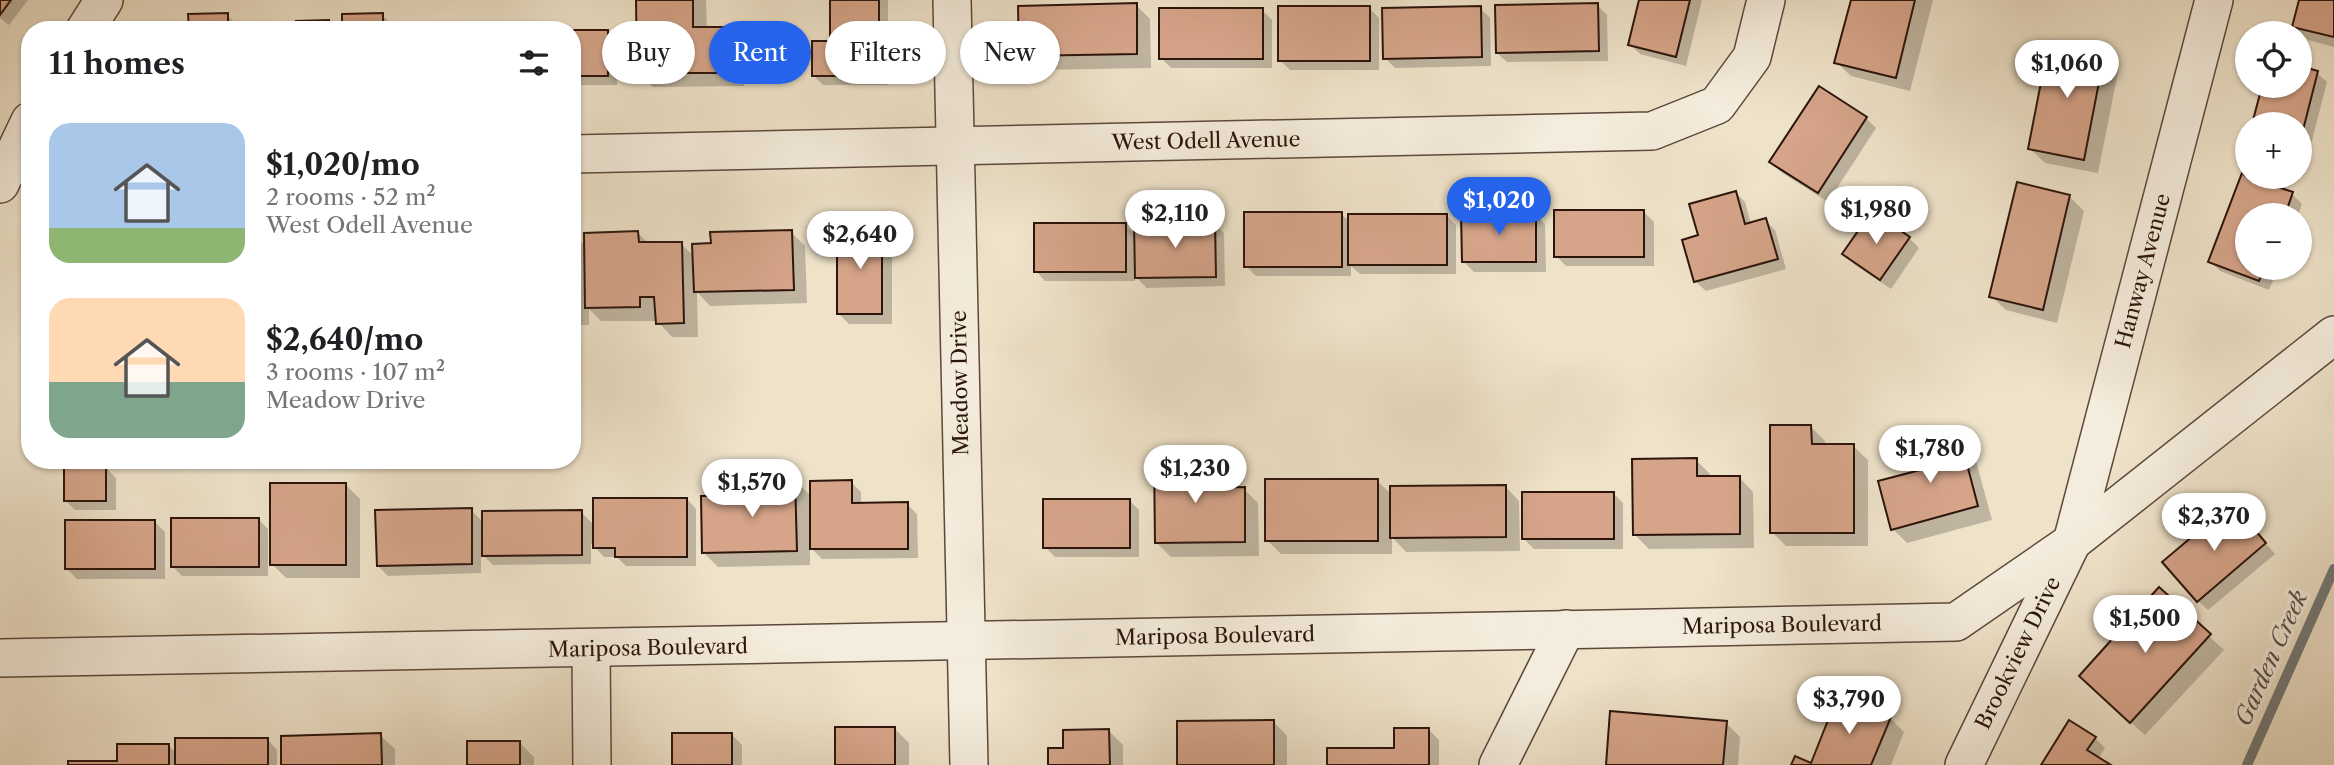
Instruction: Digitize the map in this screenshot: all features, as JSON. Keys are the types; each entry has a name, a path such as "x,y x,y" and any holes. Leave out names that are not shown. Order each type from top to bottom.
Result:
{"street":[{"path":"91,21 104,0"},
{"name":"Meadow Drive","path":"952,0 969,765"},
{"name":"West Odell Avenue","path":"581,155 1652,131 1717,105 1752,57 1766,0"},
{"name":"Hanway Avenue","path":"2072,542 2214,0"},
{"path":"9,171 21,142"},
{"name":"Mariposa Boulevard","path":"0,658 591,650 965,640 1956,622 2072,542 2334,335"},
{"name":"Brookview Drive","path":"1964,765 2072,542"},
{"path":"1498,765 1566,629"},
{"path":"591,650 592,765"}],"building":[{"path":"0,0 11,0 0,15"},
{"path":"636,0 693,0 693,21 636,21"},
{"path":"830,0 879,0 879,21 830,21"},
{"path":"1639,0 1690,0 1676,57 1628,45"},
{"path":"1851,0 1915,0 1896,78 1834,63"},
{"path":"2299,0 2334,0 2334,37 2312,32 2312,21 2294,21"},
{"path":"1137,3 1137,54 1060,55 1060,21 1018,21 1018,6"},
{"path":"1598,3 1599,51 1496,53 1495,5"},
{"path":"1278,6 1370,6 1370,61 1278,61"},
{"path":"1481,6 1482,57 1383,59 1382,8"},
{"path":"1159,8 1263,8 1263,59 1159,59"},
{"path":"228,13 228,21 188,21 188,14"},
{"path":"383,13 383,21 342,21 342,14"},
{"path":"695,27 709,27 709,73 695,73"},
{"path":"581,30 602,30 602,76 581,76"},
{"path":"812,41 825,41 825,76 812,76"},
{"path":"2049,41 2105,51 2084,160 2028,149"},
{"path":"2312,69 2318,71 2312,95"},
{"path":"1819,86 1867,117 1818,193 1769,162"},
{"path":"2259,98 2311,98 2308,112 2255,112"},
{"path":"2017,182 2070,195 2043,310 1989,297"},
{"path":"2236,189 2284,189 2293,192 2289,203 2235,203 2235,272 2208,262"},
{"path":"1736,191 1745,224 1766,218 1778,259 1694,282 1682,240 1698,235 1689,204"},
{"path":"1554,210 1644,210 1644,257 1554,257"},
{"path":"1872,211 1910,237 1880,280 1842,254"},
{"path":"1244,212 1342,212 1342,267 1244,267"},
{"path":"1536,212 1536,262 1462,262 1461,213"},
{"path":"1348,214 1447,214 1447,265 1348,265"},
{"path":"1215,221 1216,277 1135,278 1134,222"},
{"path":"1034,223 1126,223 1126,272 1034,272"},
{"path":"837,229 882,229 882,314 837,314"},
{"path":"792,230 794,290 694,292 692,244 711,243 710,232"},
{"path":"638,231 639,242 682,242 684,323 656,324 654,297 640,297 640,307 585,308 584,233"},
{"path":"1770,425 1811,425 1812,444 1854,444 1854,533 1770,533"},
{"path":"1959,434 1978,506 1891,530 1878,481 1920,470 1914,446"},
{"path":"1202,456 1203,488 1245,487 1245,542 1155,543 1154,457"},
{"path":"1697,458 1697,476 1740,476 1740,534 1633,535 1632,459"},
{"path":"64,469 106,469 106,501 64,501"},
{"path":"795,478 797,551 702,553 701,496 750,495 750,479"},
{"path":"1265,479 1378,479 1378,541 1265,541"},
{"path":"852,480 852,503 908,502 908,549 810,549 810,481"},
{"path":"270,483 346,483 346,565 270,565"},
{"path":"1506,485 1506,537 1390,538 1390,486"},
{"path":"1522,492 1614,492 1614,539 1522,539"},
{"path":"593,498 687,498 687,557 615,557 615,548 593,548"},
{"path":"1043,499 1130,499 1130,548 1043,548"},
{"path":"2232,503 2266,543 2197,602 2162,562"},
{"path":"472,508 472,564 377,566 375,510"},
{"path":"582,510 582,555 482,556 482,511"},
{"path":"171,518 259,518 259,567 171,567"},
{"path":"65,520 155,520 155,569 65,569"},
{"path":"2159,587 2211,634 2130,723 2079,676"},
{"path":"1838,695 1891,717 1871,765 1791,765 1795,756 1811,763"},
{"path":"1610,711 1727,721 1723,765 1606,765"},
{"path":"1274,720 1274,765 1177,765 1177,721"},
{"path":"2069,720 2096,737 2087,750 2111,765 2041,765"},
{"path":"835,727 895,727 895,765 835,765"},
{"path":"1394,728 1429,728 1429,765 1327,765 1327,748 1394,748"},
{"path":"1109,729 1110,765 1048,765 1048,748 1063,748 1063,730"},
{"path":"381,733 382,765 281,765 281,736"},
{"path":"672,733 732,733 732,765 672,765"},
{"path":"175,738 268,738 268,765 175,765"},
{"path":"467,741 520,741 520,765 467,765"},
{"path":"117,744 169,744 169,765 68,765 68,761 117,761"}],"waterway":[{"name":"Garden Creek","path":"2247,765 2334,569"}]}
